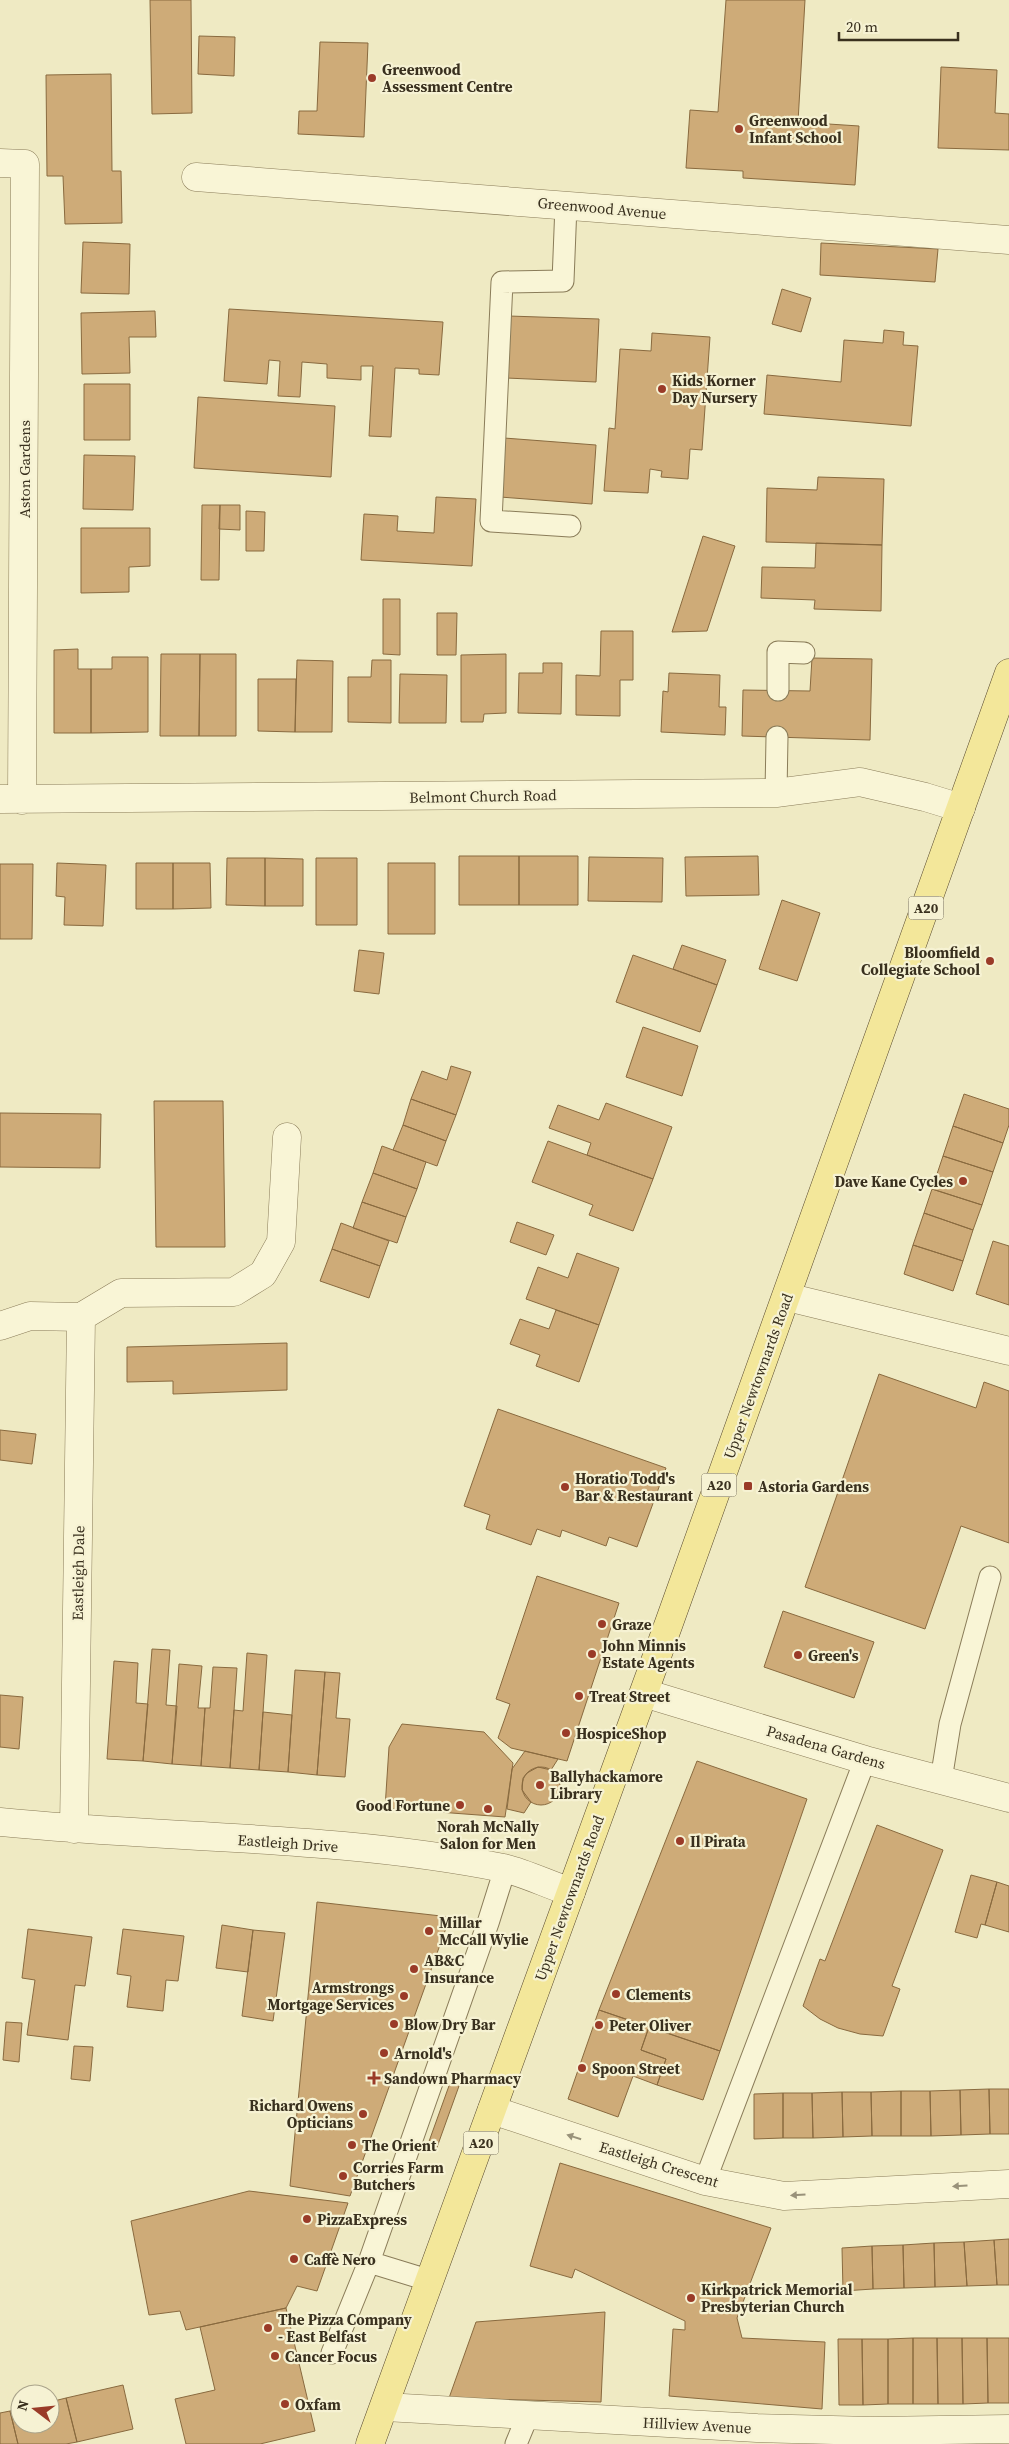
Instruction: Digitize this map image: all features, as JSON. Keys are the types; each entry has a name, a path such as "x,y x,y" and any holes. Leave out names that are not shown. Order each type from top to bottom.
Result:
{"main road":[{"name":"Upper Newtownards Road","path":"370,2444 431,2281 787,1297 1009,673"}],"street":[{"name":"Aston Gardens","path":"0,163 25,164 12,419 11,799"},
{"name":"Greenwood Avenue","path":"196,177 1009,240"},
{"name":"Belmont Church Road","path":"11,799 776,793 860,782 925,797 961,808"},
{"path":"0,1326 30,1316 82,1317 122,1293 234,1292 263,1274 281,1242 287,1137"},
{"path":"787,1297 1009,1351"},
{"name":"Eastleigh Dale","path":"74,1829 82,1317"},
{"name":"Pasadena Gardens","path":"644,1693 865,1760 1009,1798"},
{"name":"Eastleigh Drive","path":"0,1822 74,1829 374,1848 505,1869 571,1892"},
{"name":"Eastleigh Crescent","path":"492,2110 705,2181 784,2196 1009,2184"},
{"name":"Hillview Avenue","path":"385,2406 528,2415 757,2436 872,2431 1009,2429"}],"lane":[{"path":"566,205 563,281 502,282 491,521 570,526"},
{"path":"778,690 778,652 804,653"},
{"path":"776,737 776,793"},
{"path":"941,1780 950,1724 990,1577"},
{"path":"705,2181 865,1760"},
{"path":"332,2353 369,2262 505,1869"},
{"path":"369,2262 431,2281"},
{"path":"516,2444 528,2415"}],"building":[{"path":"150,0 191,0 192,113 152,114"},
{"name":"Greenwood Infant School","path":"726,0 805,0 798,122 859,126 855,185 743,178 743,171 686,168 690,110 718,112"},
{"path":"199,36 235,37 234,76 198,74"},
{"path":"320,42 368,43 364,137 298,134 299,111 317,111"},
{"path":"941,67 997,70 995,113 1009,114 1009,150 938,148"},
{"path":"111,74 112,171 121,171 122,223 65,224 63,176 47,176 46,75"},
{"path":"83,242 130,244 129,294 81,293"},
{"path":"821,243 938,249 935,282 820,275"},
{"path":"782,289 811,298 801,332 772,324"},
{"path":"229,309 443,322 439,375 419,374 419,369 395,368 391,437 369,436 373,366 361,366 361,380 327,378 327,364 302,362 300,397 278,396 280,361 269,360 267,384 224,381"},
{"path":"155,311 156,337 129,337 130,373 82,374 81,313"},
{"path":"509,316 599,319 596,382 506,378"},
{"path":"884,330 904,332 903,345 918,346 911,426 764,414 767,375 841,382 844,340 883,343"},
{"name":"Kids Korner Day Nursery","path":"652,333 710,337 702,450 690,449 688,479 661,477 662,471 650,469 648,493 604,491 609,428 615,429 620,349 651,351"},
{"path":"84,384 130,384 130,440 84,440"},
{"path":"198,397 335,406 331,477 194,468"},
{"path":"504,438 596,445 592,504 500,497"},
{"path":"84,455 135,456 133,510 83,509"},
{"path":"818,477 884,479 882,545 766,542 767,488 817,490"},
{"path":"436,497 476,499 472,566 361,560 364,514 398,516 397,531 434,533"},
{"path":"202,505 220,505 219,580 201,580"},
{"path":"220,505 240,505 240,530 219,529"},
{"path":"246,511 265,512 264,551 246,551"},
{"path":"81,528 150,528 150,566 129,567 129,592 81,593"},
{"path":"703,536 735,546 707,631 672,632"},
{"path":"816,543 882,545 881,611 814,609 815,600 761,598 762,567 815,568"},
{"path":"383,599 400,599 400,655 383,654"},
{"path":"437,613 457,613 456,655 437,655"},
{"path":"601,631 633,631 633,680 620,680 620,716 576,715 576,675 600,676"},
{"path":"78,649 78,669 91,669 91,733 54,733 54,650"},
{"path":"161,654 200,654 199,736 160,736"},
{"path":"200,654 236,654 236,736 199,736"},
{"path":"506,654 506,713 484,714 483,722 461,722 461,655"},
{"path":"112,657 148,657 148,732 91,733 91,669 112,669"},
{"path":"812,658 872,659 870,740 742,736 743,690 810,691"},
{"path":"297,660 333,661 332,732 295,732"},
{"path":"372,660 391,660 391,723 348,722 348,677 371,677"},
{"path":"543,663 562,663 561,714 518,713 519,673 543,673"},
{"path":"669,673 720,675 719,707 726,707 725,735 661,732 663,691 668,692"},
{"path":"400,674 447,675 446,723 399,723"},
{"path":"258,679 296,679 295,732 258,731"},
{"path":"459,856 519,856 519,905 459,905"},
{"path":"519,856 578,856 578,905 519,905"},
{"path":"758,856 759,895 686,896 685,857"},
{"path":"589,857 663,858 662,902 588,901"},
{"path":"227,858 265,858 265,906 226,905"},
{"path":"265,858 303,859 303,906 265,906"},
{"path":"316,858 357,858 357,925 316,925"},
{"path":"57,863 106,865 103,926 64,925 65,897 56,896"},
{"path":"136,863 173,863 173,909 136,909"},
{"path":"173,863 210,863 211,908 173,909"},
{"path":"388,863 435,863 435,934 388,934"},
{"path":"0,864 33,864 32,939 0,939"},
{"path":"782,900 820,913 797,981 759,969"},
{"path":"682,945 726,960 717,985 673,969"},
{"path":"359,950 384,953 379,994 354,991"},
{"path":"633,955 717,985 700,1032 616,1002"},
{"path":"643,1027 698,1046 682,1096 626,1077"},
{"path":"451,1066 471,1072 456,1115 411,1099 422,1071 447,1080"},
{"path":"964,1094 1009,1109 1009,1125 1003,1143 953,1126"},
{"path":"411,1099 456,1115 446,1141 403,1125"},
{"path":"154,1101 223,1101 225,1247 156,1247"},
{"path":"606,1103 672,1127 653,1179 587,1155 591,1143 549,1128 558,1105 599,1120"},
{"path":"0,1113 101,1114 100,1168 0,1167"},
{"path":"403,1125 446,1141 437,1166 393,1150"},
{"path":"953,1126 1003,1143 993,1172 943,1156"},
{"path":"548,1141 653,1179 633,1231 589,1215 593,1205 532,1182"},
{"path":"382,1146 426,1162 417,1189 373,1173"},
{"name":"Dave Kane Cycles","path":"943,1156 993,1172 982,1205 932,1189"},
{"path":"373,1173 417,1189 406,1217 362,1202"},
{"path":"932,1189 982,1205 973,1230 924,1213"},
{"path":"362,1202 406,1217 397,1243 353,1228"},
{"path":"924,1213 973,1230 963,1261 913,1245"},
{"path":"517,1222 554,1235 546,1255 510,1242"},
{"path":"341,1223 389,1241 380,1266 332,1249"},
{"path":"993,1241 1009,1246 1009,1305 976,1294"},
{"path":"913,1245 963,1261 953,1291 904,1274"},
{"path":"332,1249 380,1266 369,1298 320,1281"},
{"path":"577,1253 619,1268 599,1325 526,1299 538,1267 568,1278"},
{"path":"556,1310 599,1325 579,1382 536,1366 540,1355 510,1344 520,1319 549,1329"},
{"path":"287,1343 287,1390 173,1394 173,1381 127,1382 127,1347"},
{"path":"879,1374 976,1408 984,1382 1009,1391 1009,1543 961,1526 925,1629 805,1587"},
{"name":"Horatio Todd's Bar & Restaurant","path":"498,1409 666,1468 637,1547 609,1537 606,1546 562,1530 560,1537 537,1529 531,1545 486,1529 490,1515 464,1506"},
{"path":"0,1430 36,1434 32,1464 0,1460"},
{"path":"537,1576 619,1603 567,1761 511,1748 498,1738 510,1704 496,1699"},
{"path":"783,1611 874,1642 854,1698 764,1667"},
{"path":"152,1649 170,1650 166,1705 177,1706 172,1764 143,1761"},
{"path":"247,1653 267,1655 259,1770 230,1768 234,1710 243,1711"},
{"path":"114,1661 138,1663 136,1703 148,1704 143,1761 107,1759"},
{"path":"179,1664 202,1666 198,1708 205,1708 201,1766 172,1764"},
{"path":"213,1667 237,1668 230,1768 201,1766 205,1708 210,1708"},
{"path":"295,1670 325,1672 317,1775 288,1772"},
{"path":"325,1672 340,1673 336,1718 350,1719 345,1777 317,1775"},
{"path":"0,1695 23,1697 19,1749 0,1747"},
{"path":"263,1712 292,1715 288,1772 259,1770"},
{"path":"402,1724 484,1732 513,1763 505,1817 385,1808 389,1747"},
{"path":"525,1751 558,1759 551,1770 538,1767 527,1773 523,1778 522,1790 531,1802 524,1813 507,1809 512,1769"},
{"path":"697,1761 807,1799 720,2051 599,2010"},
{"name":"Ballyhackamore Library","path":"541,1767 548,1768 554,1773 559,1779 559,1793 554,1799 548,1804 541,1805 534,1804 528,1799 523,1793 522,1786 523,1779 528,1773 534,1768"},
{"path":"877,1825 943,1850 892,1986 900,1989 883,2036 860,2034 838,2028 820,2019 803,2006 820,1959 825,1961"},
{"path":"971,1875 997,1882 985,1925 981,1924 977,1938 955,1932"},
{"path":"997,1882 1009,1886 1009,1932 985,1925"},
{"path":"317,1902 450,1917 350,2196 290,2186"},
{"path":"222,1925 253,1930 248,1972 216,1968"},
{"path":"28,1929 92,1937 85,1986 75,1985 68,2040 27,2035 35,1980 22,1978"},
{"path":"123,1929 184,1936 178,1981 166,1980 163,2011 127,2007 131,1976 117,1974"},
{"path":"253,1930 285,1933 273,2021 242,2016"},
{"path":"599,2010 649,2027 641,2050 666,2059 657,2085 633,2076 618,2117 568,2099"},
{"path":"6,2022 22,2023 19,2062 3,2060"},
{"path":"649,2027 720,2051 703,2100 657,2085 666,2059 641,2050"},
{"path":"74,2046 93,2047 90,2081 71,2079"},
{"path":"450,2083 459,2086 436,2150 427,2147"},
{"path":"989,2089 990,2134 961,2135 960,2090"},
{"path":"989,2089 1009,2089 1009,2134 990,2134"},
{"path":"960,2090 961,2135 931,2136 930,2091"},
{"path":"901,2091 901,2136 872,2136 871,2092"},
{"path":"901,2091 930,2091 931,2136 901,2136"},
{"path":"842,2092 843,2137 813,2138 812,2093"},
{"path":"842,2092 871,2092 872,2136 843,2137"},
{"path":"783,2093 783,2138 754,2139 754,2094"},
{"path":"783,2093 812,2093 813,2138 783,2138"},
{"name":"Kirkpatrick Memorial Presbyterian Church","path":"560,2163 771,2228 737,2318 742,2338 825,2342 822,2409 669,2396 673,2329 685,2330 685,2321 575,2269 572,2278 530,2266"},
{"path":"249,2191 348,2203 317,2291 297,2286 286,2308 186,2330 180,2311 149,2315 131,2221"},
{"path":"1009,2239 1009,2285 997,2285 994,2240"},
{"path":"994,2240 997,2285 967,2286 964,2242"},
{"path":"964,2242 967,2286 935,2287 934,2243"},
{"path":"934,2243 935,2287 904,2288 903,2245"},
{"path":"903,2245 904,2288 873,2289 872,2246"},
{"path":"872,2246 873,2289 843,2291 842,2248"},
{"path":"286,2308 315,2431 260,2444 186,2444 175,2399 215,2390 200,2327"},
{"path":"605,2312 601,2402 449,2398 476,2322"},
{"path":"913,2338 913,2404 888,2404 888,2339"},
{"path":"913,2338 937,2338 938,2404 913,2404"},
{"path":"937,2338 962,2338 963,2404 938,2404"},
{"path":"962,2338 987,2338 988,2403 963,2404"},
{"path":"987,2338 1009,2338 1009,2403 988,2403"},
{"path":"838,2339 862,2339 863,2405 839,2405"},
{"path":"862,2339 888,2339 888,2404 863,2405"},
{"path":"123,2385 133,2429 77,2442 66,2398"},
{"path":"66,2398 77,2442 66,2444 18,2444 16,2434 60,2434 60,2400"},
{"path":"10,2411 10,2434 16,2434 18,2444 0,2444 0,2413"}],"place":[{"name":"Greenwood Assessment Centre","path":"372,78"},
{"name":"Greenwood Infant School","path":"739,129"},
{"name":"Kids Korner Day Nursery","path":"662,389"},
{"name":"Bloomfield Collegiate School","path":"990,961"},
{"name":"Dave Kane Cycles","path":"963,1181"},
{"name":"Astoria Gardens","path":"748,1486"},
{"name":"Horatio Todd's Bar & Restaurant","path":"565,1487"},
{"name":"Graze","path":"602,1624"},
{"name":"John Minnis Estate Agents","path":"592,1654"},
{"name":"Green's","path":"798,1655"},
{"name":"Treat Street","path":"579,1696"},
{"name":"HospiceShop","path":"566,1733"},
{"name":"Ballyhackamore Library","path":"540,1785"},
{"name":"Good Fortune","path":"460,1805"},
{"name":"Norah McNally Salon for Men","path":"488,1809"},
{"name":"Il Pirata","path":"680,1841"},
{"name":"Millar McCall Wylie","path":"429,1931"},
{"name":"AB&C Insurance","path":"414,1969"},
{"name":"Clements","path":"616,1994"},
{"name":"Armstrongs Mortgage Services","path":"404,1996"},
{"name":"Blow Dry Bar","path":"394,2024"},
{"name":"Peter Oliver","path":"599,2025"},
{"name":"Arnold's","path":"384,2053"},
{"name":"Spoon Street","path":"582,2068"},
{"name":"Sandown Pharmacy","path":"374,2078"},
{"name":"Richard Owens Opticians","path":"363,2114"},
{"name":"The Orient","path":"352,2145"},
{"name":"Corries Farm Butchers","path":"343,2176"},
{"name":"PizzaExpress","path":"307,2219"},
{"name":"Caffè Nero","path":"294,2259"},
{"name":"Kirkpatrick Memorial Presbyterian Church","path":"691,2298"},
{"name":"The Pizza Company - East Belfast","path":"268,2328"},
{"name":"Cancer Focus","path":"275,2356"},
{"name":"Oxfam","path":"285,2404"}]}
